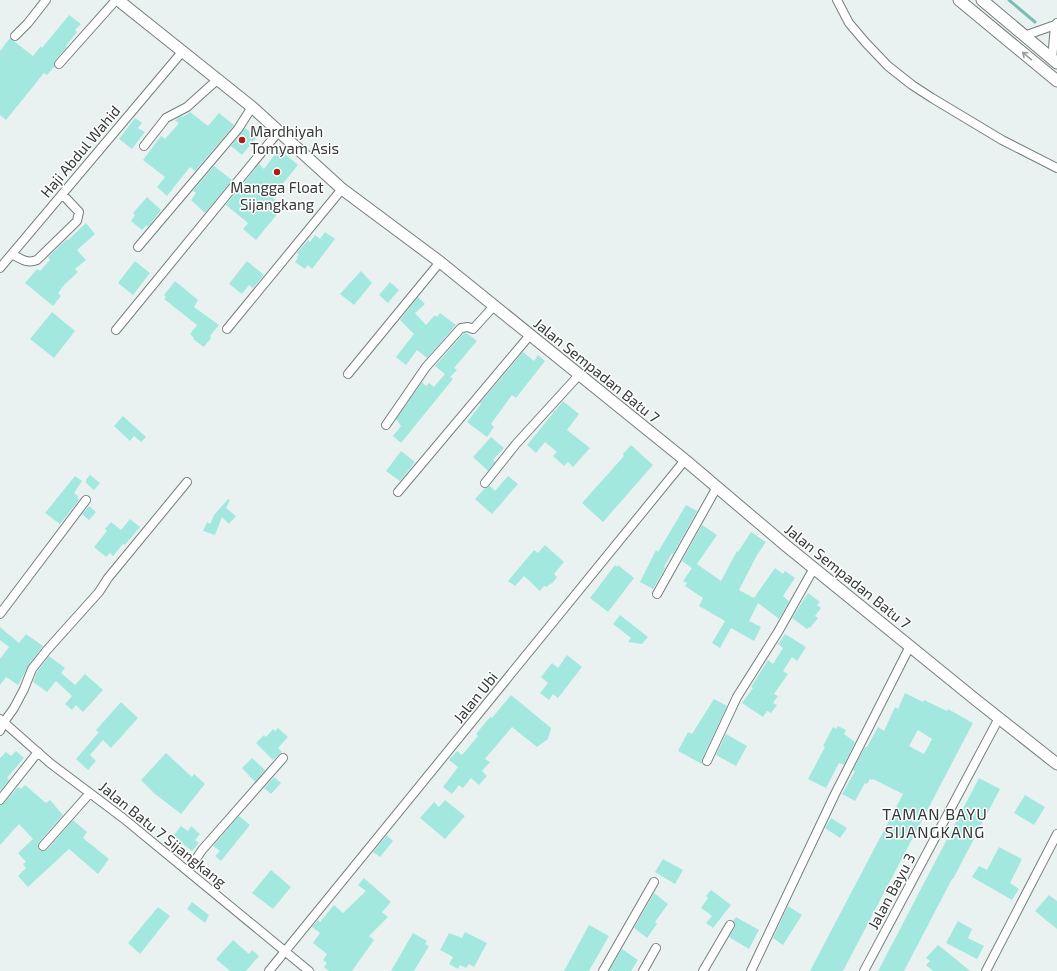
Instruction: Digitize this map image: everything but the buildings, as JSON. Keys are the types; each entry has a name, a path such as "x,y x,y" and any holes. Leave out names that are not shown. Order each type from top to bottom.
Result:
{"street":[{"path":"15,36 28,23 46,0"},
{"path":"59,64 117,0"},
{"name":"Jalan Sempadan Batu 7","path":"117,0 252,107 342,188 440,262 685,460 814,568 1057,764"},
{"path":"836,0 849,23 866,43 888,66 912,85 1002,140 1057,168"},
{"path":"959,0 1057,81"},
{"path":"982,0 1055,61"},
{"path":"1024,36 1056,24 1055,61"},
{"name":"Haji Abdul Wahid","path":"0,268 182,52"},
{"path":"144,146 166,118 187,108 218,79"},
{"path":"138,247 238,128 252,107"},
{"path":"116,330 279,131"},
{"path":"227,329 342,188"},
{"path":"12,254 25,262 37,260 77,221 79,212 63,195"},
{"path":"348,374 440,262"},
{"path":"386,425 426,366 461,328 468,327 473,329 494,306"},
{"path":"398,492 530,335"},
{"path":"485,483 516,444 579,375"},
{"name":"Jalan Ubi","path":"269,971 685,460"},
{"path":"0,730 2,720 14,708 32,669 99,592 108,578 187,482"},
{"path":"657,594 717,487"},
{"path":"0,614 86,500"},
{"path":"706,761 737,697 778,632 814,568"},
{"path":"751,971 835,794 910,646"},
{"name":"Jalan Bayu 3","path":"864,971 999,718"},
{"name":"Jalan Batu 7 Sijangkang","path":"2,720 38,752 123,818 309,971"},
{"path":"0,800 38,752"},
{"path":"188,871 202,850 283,758"},
{"path":"43,846 90,793"},
{"path":"986,971 1057,834"},
{"path":"604,971 654,882"},
{"path":"704,971 730,925"},
{"path":"643,971 656,948"}],"waterway":[{"path":"1009,0 1035,22"}],"place":[{"name":"Mardhiyah Tomyam Asis","path":"242,140"},
{"name":"Mangga Float Sijangkang","path":"277,172"}],"district":[{"name":"TAMAN BAYU SIJANGKANG","path":"935,822"}]}
